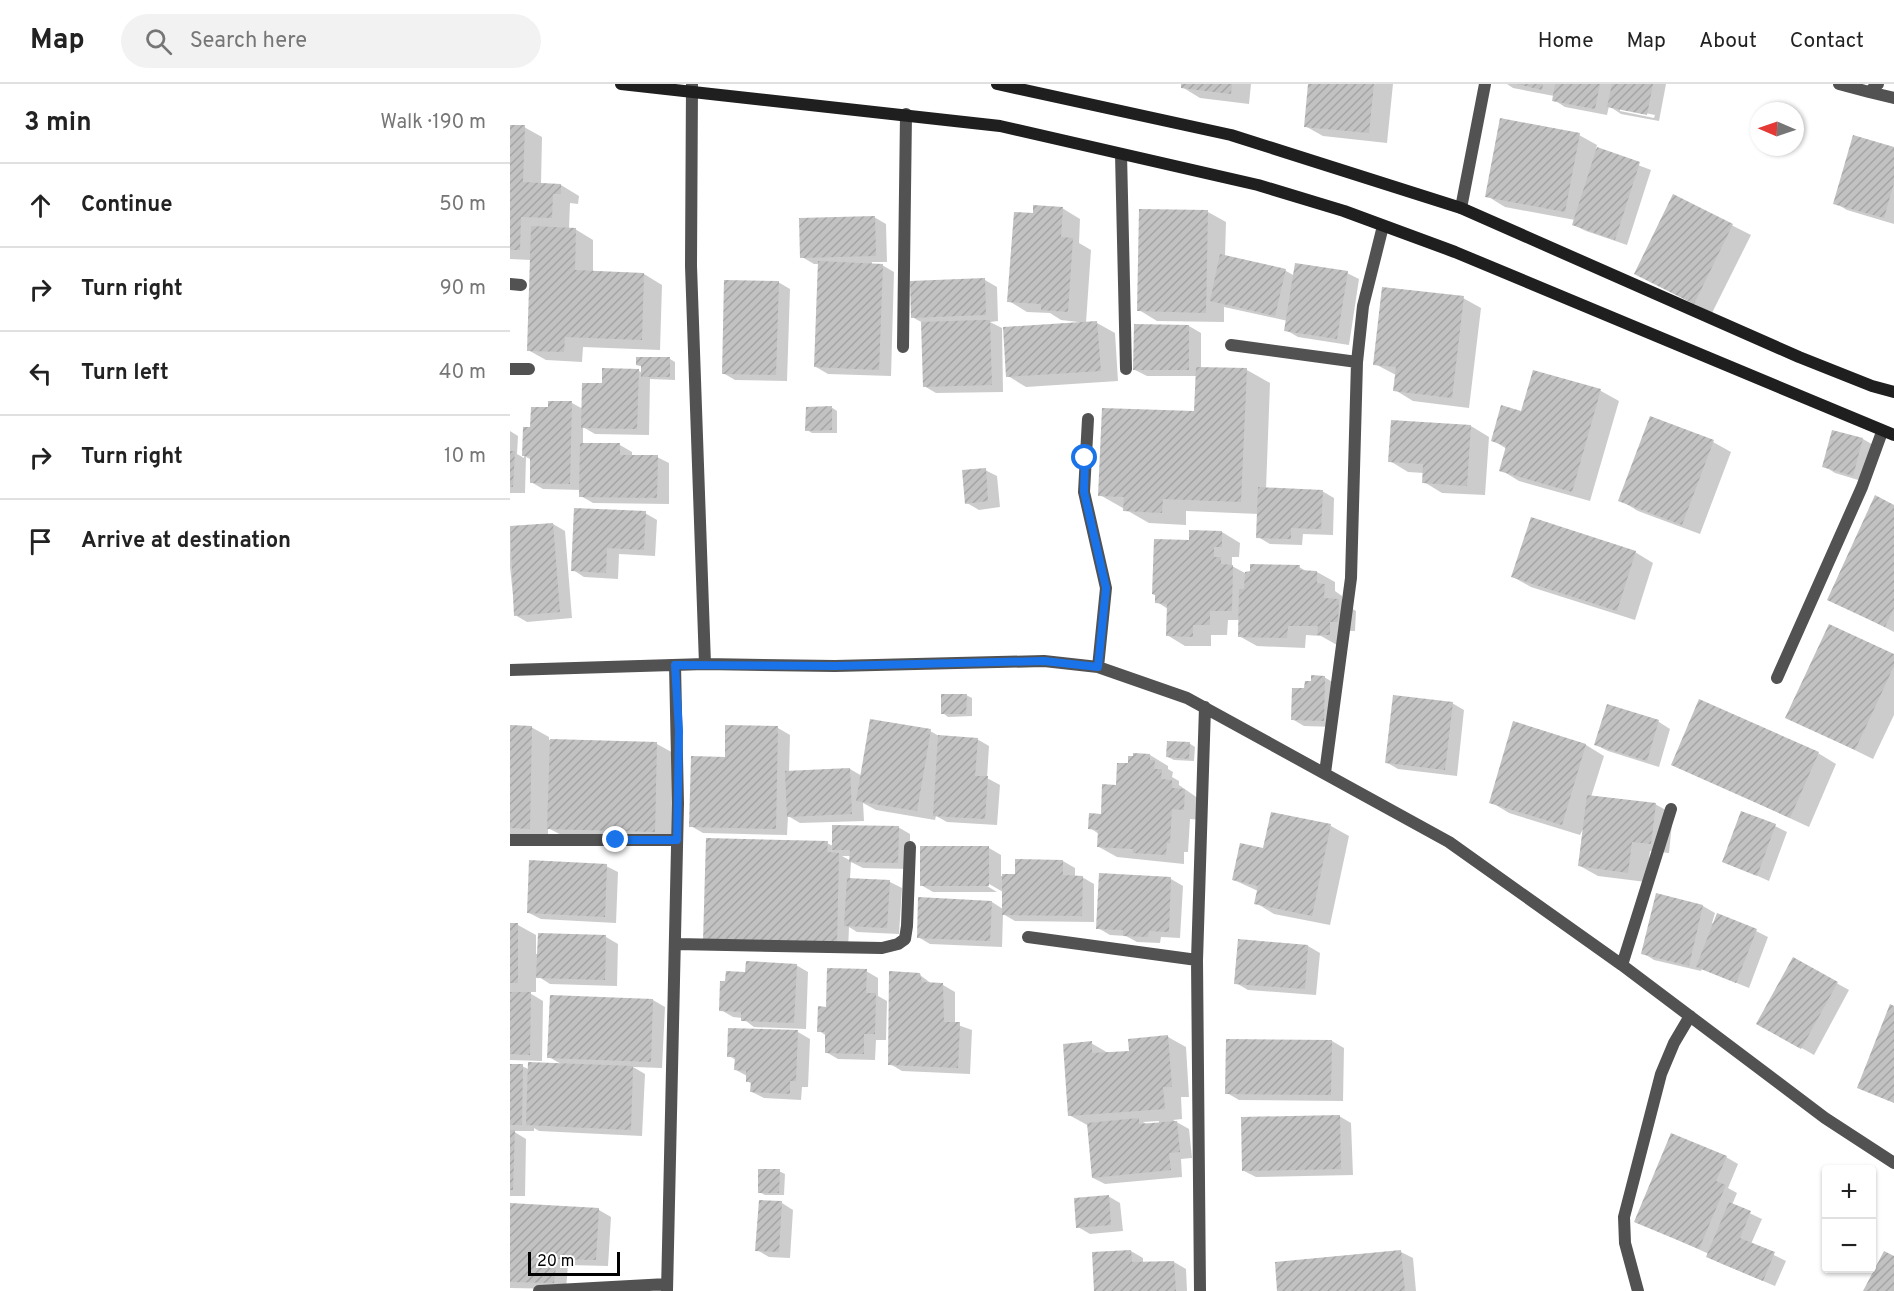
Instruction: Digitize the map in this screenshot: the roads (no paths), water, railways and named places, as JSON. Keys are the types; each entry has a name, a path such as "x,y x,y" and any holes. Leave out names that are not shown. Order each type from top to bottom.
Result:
{"street":[{"path":"621,84 691,88 1000,126 1258,185 1383,226 1624,321 1888,434 1777,678"},
{"path":"997,84 1011,85 1231,135 1461,208 1799,357 1894,392"},
{"path":"1461,208 1485,84"},
{"path":"1839,84 1874,88 1894,98"},
{"path":"691,88 691,266 705,664"},
{"path":"903,347 906,114"},
{"path":"1121,154 1126,369"},
{"path":"1325,773 1351,578 1358,362 1363,306 1383,226"},
{"path":"1231,345 1358,362"},
{"path":"510,369 529,369"},
{"path":"1088,419 1084,492 1106,588 1098,667"},
{"path":"510,670 705,664 835,666 1044,661 1098,667 1147,682 1205,707 1449,842 1622,965 1826,1118 1894,1163"},
{"path":"539,1291 667,1287 679,731 675,665"},
{"path":"1200,1291 1197,960 1205,707"},
{"path":"1622,965 1671,809"},
{"path":"510,840 677,840"},
{"path":"676,944 882,948 898,944 905,939 907,926 910,847"},
{"path":"1028,937 1197,960"},
{"path":"1638,1291 1625,1242 1624,1217 1661,1074 1674,1043 1690,1016"}]}
